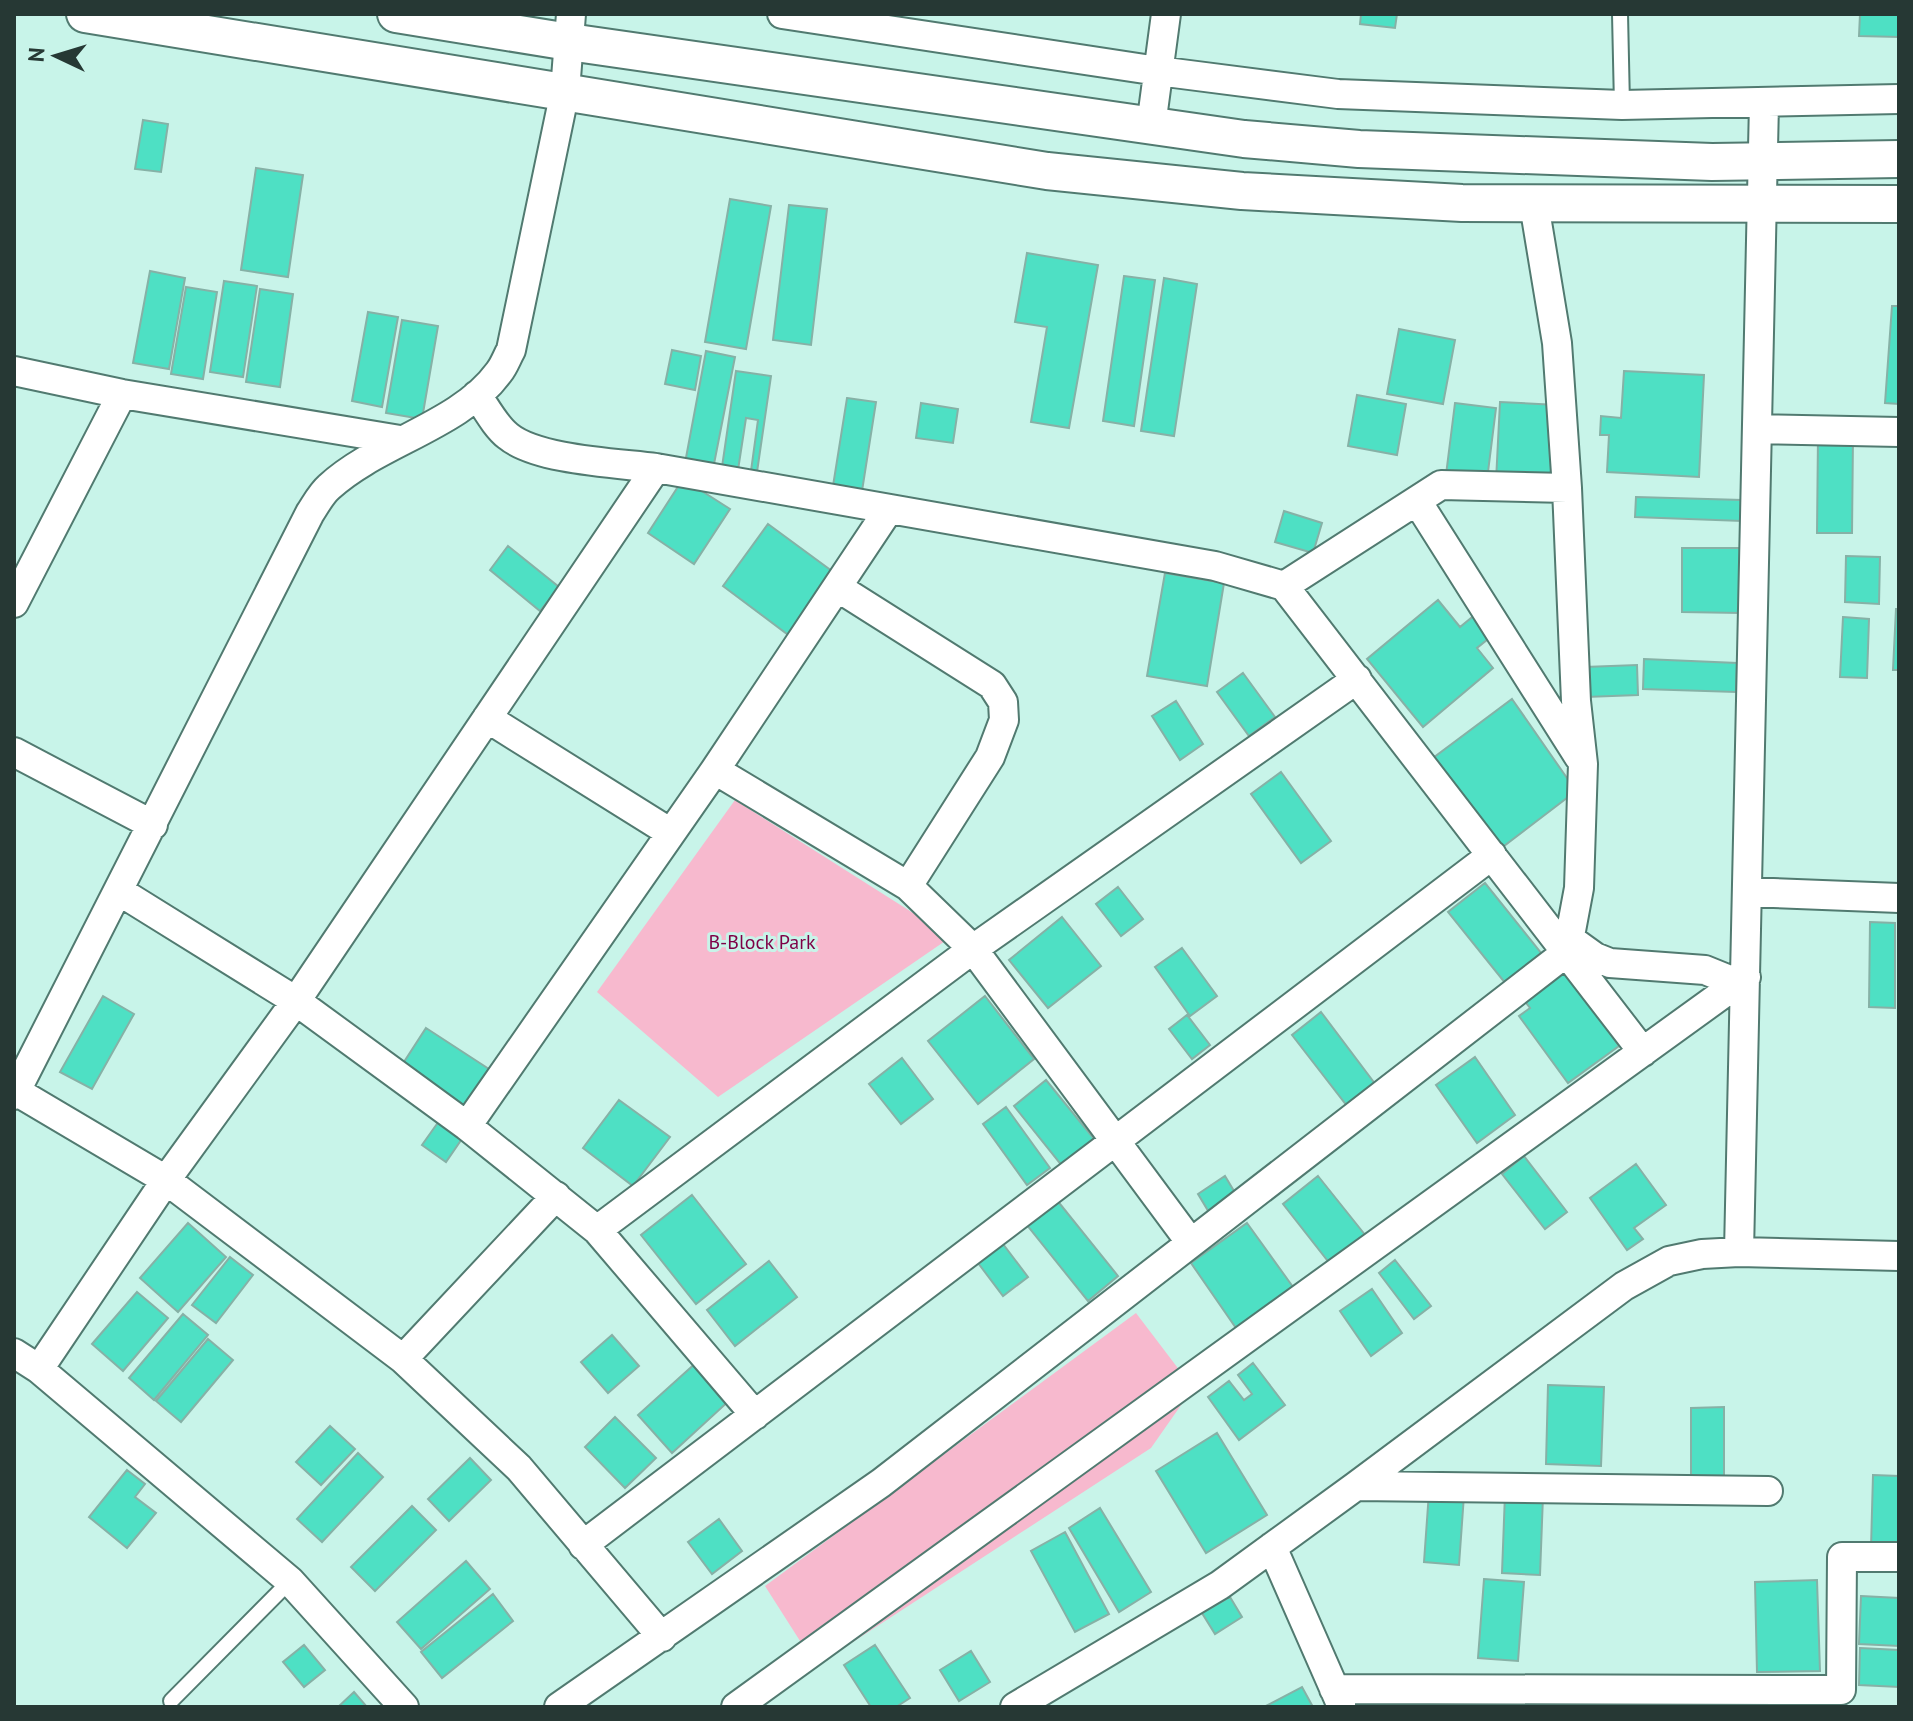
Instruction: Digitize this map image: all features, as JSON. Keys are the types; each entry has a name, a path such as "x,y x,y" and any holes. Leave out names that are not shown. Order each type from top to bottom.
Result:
{"street":[{"path":"85,14 1047,171 1242,191 1462,203 1899,204"},
{"path":"396,14 570,28 1244,139 1359,149 1712,162 1899,159"},
{"path":"782,14 1158,71 1338,94 1622,105 1899,99"},
{"path":"1151,126 1166,14"},
{"path":"570,28 565,91 511,350 499,372 477,395 445,417 350,469 325,490 310,513 15,1092 166,1180 403,1359 519,1468 662,1637"},
{"path":"1739,1252 1741,980 1747,892 1764,103"},
{"path":"559,1707 881,1483 1568,945 1579,888 1583,764 1576,701 1557,343 1534,204"},
{"path":"14,371 122,394 400,440"},
{"path":"14,603 122,394"},
{"path":"477,395 506,435 525,446 569,457 656,468 1215,566 1284,586 1492,855 1568,945 1643,1052"},
{"path":"1759,429 1899,432"},
{"path":"39,1369 166,1180 296,1001 656,468"},
{"path":"1284,586 1441,485 1567,488"},
{"path":"1417,501 1583,764"},
{"path":"467,1126 715,770 889,509"},
{"path":"837,587 992,685 1003,702 1004,720 990,757 908,886"},
{"path":"597,1230 973,949 1357,679"},
{"path":"487,718 671,833"},
{"path":"14,752 153,825"},
{"path":"715,770 908,886 973,949 1191,1243"},
{"path":"583,1545 1492,855"},
{"path":"119,891 296,1001 467,1126 556,1196 597,1230 755,1415"},
{"path":"1747,892 1899,898"},
{"path":"1568,945 1610,963 1705,970 1741,980"},
{"path":"736,1707 1741,980"},
{"path":"403,1359 556,1196"},
{"path":"1015,1707 1220,1585 1624,1286 1669,1261 1702,1254 1739,1252 1899,1256"},
{"path":"14,1353 39,1369 290,1581 404,1707"},
{"path":"1356,1486 1768,1491"},
{"path":"1272,1547 1338,1698 1841,1690 1842,1557 1899,1557"}],"lane":[{"path":"1620,14 1622,105"},
{"path":"171,1701 290,1581"}],"green space":[{"name":"B-Block Park","path":"735,800 951,937 718,1097 597,992"},
{"path":"1136,1313 1193,1388 1151,1448 816,1666 765,1586"}],"building":[{"path":"1361,14 1397,14 1395,28 1360,24"},
{"path":"1860,14 1899,14 1899,37 1859,36"},
{"path":"143,120 168,124 161,172 135,169"},
{"path":"256,168 303,175 288,277 241,270"},
{"path":"730,199 771,206 746,349 705,342"},
{"path":"789,205 827,209 811,345 773,340"},
{"path":"1027,253 1098,265 1069,428 1031,422 1047,327 1015,322"},
{"path":"150,271 185,278 169,369 133,363"},
{"path":"1124,276 1155,280 1134,426 1103,421"},
{"path":"1164,278 1197,284 1174,436 1141,431"},
{"path":"224,281 257,286 243,377 210,372"},
{"path":"186,287 217,292 203,379 171,374"},
{"path":"260,289 293,294 280,387 246,382"},
{"path":"1892,306 1899,306 1899,404 1885,403"},
{"path":"368,312 398,317 382,407 352,401"},
{"path":"402,320 438,326 422,419 386,413"},
{"path":"1399,329 1455,340 1443,404 1387,394"},
{"path":"672,350 701,356 695,390 665,384"},
{"path":"706,351 735,357 713,469 685,463"},
{"path":"736,371 771,376 757,472 751,471 758,420 746,418 738,470 722,467"},
{"path":"1624,371 1704,375 1699,477 1607,472 1609,435 1600,435 1601,416 1621,418"},
{"path":"1357,395 1406,404 1397,455 1348,446"},
{"path":"847,398 876,402 862,491 833,486"},
{"path":"1500,402 1557,405 1552,484 1496,481"},
{"path":"921,403 958,409 953,443 916,438"},
{"path":"1455,403 1496,408 1487,480 1446,475"},
{"path":"1818,436 1853,436 1852,533 1817,533"},
{"path":"683,479 730,509 694,564 648,533"},
{"path":"1636,497 1742,500 1742,521 1635,517"},
{"path":"1284,511 1322,523 1313,553 1275,542"},
{"path":"768,524 840,577 795,640 723,586"},
{"path":"508,546 559,587 540,611 490,570"},
{"path":"1682,548 1742,548 1741,613 1682,612"},
{"path":"1846,556 1880,557 1879,604 1845,602"},
{"path":"1165,573 1224,583 1207,686 1147,676"},
{"path":"1438,600 1460,627 1476,614 1493,635 1477,648 1493,668 1423,727 1367,659"},
{"path":"1896,609 1899,609 1899,670 1893,670"},
{"path":"1843,617 1869,619 1867,678 1840,677"},
{"path":"1644,659 1737,663 1736,692 1643,689"},
{"path":"1637,665 1638,695 1586,697 1585,667"},
{"path":"1243,673 1275,717 1249,736 1217,692"},
{"path":"1512,699 1576,791 1500,849 1433,758"},
{"path":"1176,701 1203,744 1180,760 1152,716"},
{"path":"1281,772 1331,841 1301,863 1251,794"},
{"path":"1485,883 1542,954 1506,984 1448,912"},
{"path":"1118,887 1143,919 1121,936 1096,904"},
{"path":"1062,917 1101,966 1048,1008 1009,960"},
{"path":"1870,922 1895,923 1895,1008 1869,1007"},
{"path":"1182,948 1217,996 1190,1016 1155,967"},
{"path":"1562,966 1619,1046 1568,1083 1519,1016 1530,1008 1521,996"},
{"path":"103,996 134,1014 92,1089 60,1072"},
{"path":"985,996 1034,1059 978,1104 928,1041"},
{"path":"1321,1012 1379,1089 1351,1111 1292,1035"},
{"path":"1187,1015 1210,1045 1192,1059 1169,1029"},
{"path":"426,1028 492,1071 468,1108 402,1065"},
{"path":"1475,1057 1515,1115 1477,1143 1436,1085"},
{"path":"902,1058 933,1099 901,1124 869,1084"},
{"path":"1046,1080 1095,1140 1063,1167 1014,1106"},
{"path":"619,1100 670,1137 633,1186 583,1148"},
{"path":"1006,1107 1050,1168 1027,1185 983,1124"},
{"path":"444,1114 468,1130 446,1162 422,1145"},
{"path":"1524,1156 1567,1212 1545,1229 1502,1174"},
{"path":"1636,1164 1666,1205 1634,1228 1643,1239 1627,1250 1590,1198"},
{"path":"1225,1176 1237,1196 1210,1214 1198,1194"},
{"path":"1318,1176 1366,1236 1331,1265 1283,1204"},
{"path":"692,1195 746,1264 696,1304 641,1235"},
{"path":"1056,1199 1118,1276 1088,1301 1026,1224"},
{"path":"188,1223 226,1257 178,1312 140,1278"},
{"path":"1247,1223 1293,1287 1236,1328 1191,1263"},
{"path":"1000,1240 1028,1277 1003,1296 975,1259"},
{"path":"230,1257 253,1275 216,1323 192,1305"},
{"path":"1395,1260 1431,1306 1414,1319 1379,1273"},
{"path":"769,1261 797,1297 735,1346 707,1310"},
{"path":"1372,1289 1402,1333 1371,1356 1340,1311"},
{"path":"137,1292 168,1318 123,1371 92,1344"},
{"path":"183,1314 208,1335 154,1400 129,1378"},
{"path":"612,1335 639,1366 608,1393 581,1362"},
{"path":"208,1339 233,1360 181,1422 156,1401"},
{"path":"698,1361 732,1398 672,1453 638,1415"},
{"path":"1253,1363 1285,1405 1239,1440 1208,1397 1229,1381 1244,1400 1252,1394 1238,1375"},
{"path":"1548,1385 1604,1387 1601,1466 1546,1464"},
{"path":"1724,1407 1724,1482 1691,1482 1691,1408"},
{"path":"615,1417 656,1458 625,1488 585,1447"},
{"path":"330,1426 355,1449 321,1485 296,1462"},
{"path":"1217,1433 1267,1515 1206,1553 1156,1471"},
{"path":"358,1453 383,1477 322,1542 297,1519"},
{"path":"470,1458 491,1480 449,1521 428,1499"},
{"path":"127,1470 145,1484 135,1497 156,1513 127,1548 89,1517"},
{"path":"1873,1475 1899,1476 1899,1550 1871,1548"},
{"path":"1429,1492 1464,1495 1459,1565 1424,1562"},
{"path":"1505,1494 1543,1496 1540,1575 1502,1573"},
{"path":"412,1506 436,1530 375,1591 351,1567"},
{"path":"1100,1508 1151,1592 1119,1612 1069,1528"},
{"path":"719,1519 742,1551 712,1574 688,1542"},
{"path":"1065,1532 1109,1614 1075,1632 1031,1551"},
{"path":"466,1561 490,1589 421,1649 397,1622"},
{"path":"1484,1579 1524,1582 1518,1661 1478,1658"},
{"path":"1817,1580 1820,1671 1757,1672 1755,1582"},
{"path":"493,1594 513,1621 442,1678 421,1652"},
{"path":"1861,1596 1899,1598 1899,1646 1859,1644"},
{"path":"1230,1597 1242,1617 1215,1634 1202,1613"},
{"path":"304,1645 325,1670 304,1687 283,1662"},
{"path":"875,1645 910,1698 896,1707 871,1707 844,1665"},
{"path":"1860,1648 1899,1650 1899,1687 1859,1685"},
{"path":"971,1651 990,1682 959,1701 940,1670"},
{"path":"1302,1687 1313,1707 1264,1707"},
{"path":"354,1692 367,1707 338,1707"},
{"path":"1413,1702 1459,1704 1458,1707 1413,1707"}]}
